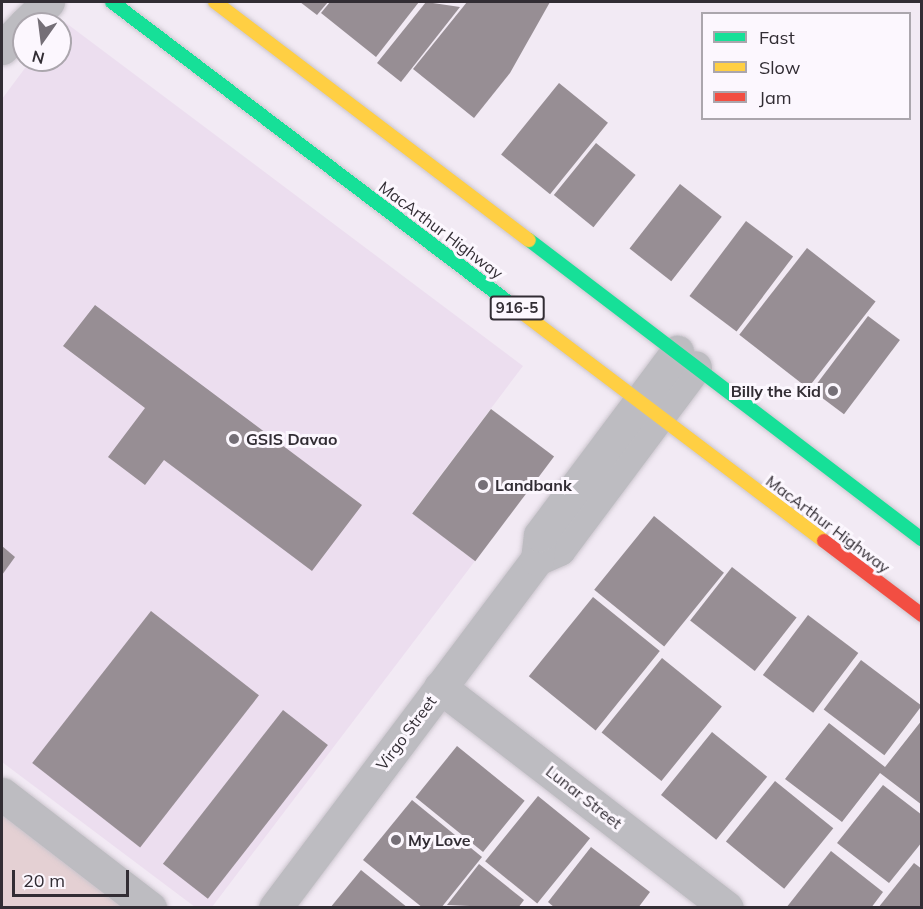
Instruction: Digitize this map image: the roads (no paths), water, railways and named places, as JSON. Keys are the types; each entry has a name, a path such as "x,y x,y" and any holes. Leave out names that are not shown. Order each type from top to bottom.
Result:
{"main road":[{"name":"MacArthur Highway","path":"112,2 921,615"},
{"path":"215,2 921,539"}],"street":[{"name":"Virgo Street","path":"275,908 537,559 540,535 649,409 686,360"},
{"name":"Lunar Street","path":"440,687 727,908"},
{"path":"2,794 150,908"}],"place":[{"name":"Billy the Kid","path":"833,391"},
{"name":"GSIS Davao","path":"234,439"},
{"name":"Landbank","path":"483,485"},
{"name":"My Love","path":"396,840"}]}
